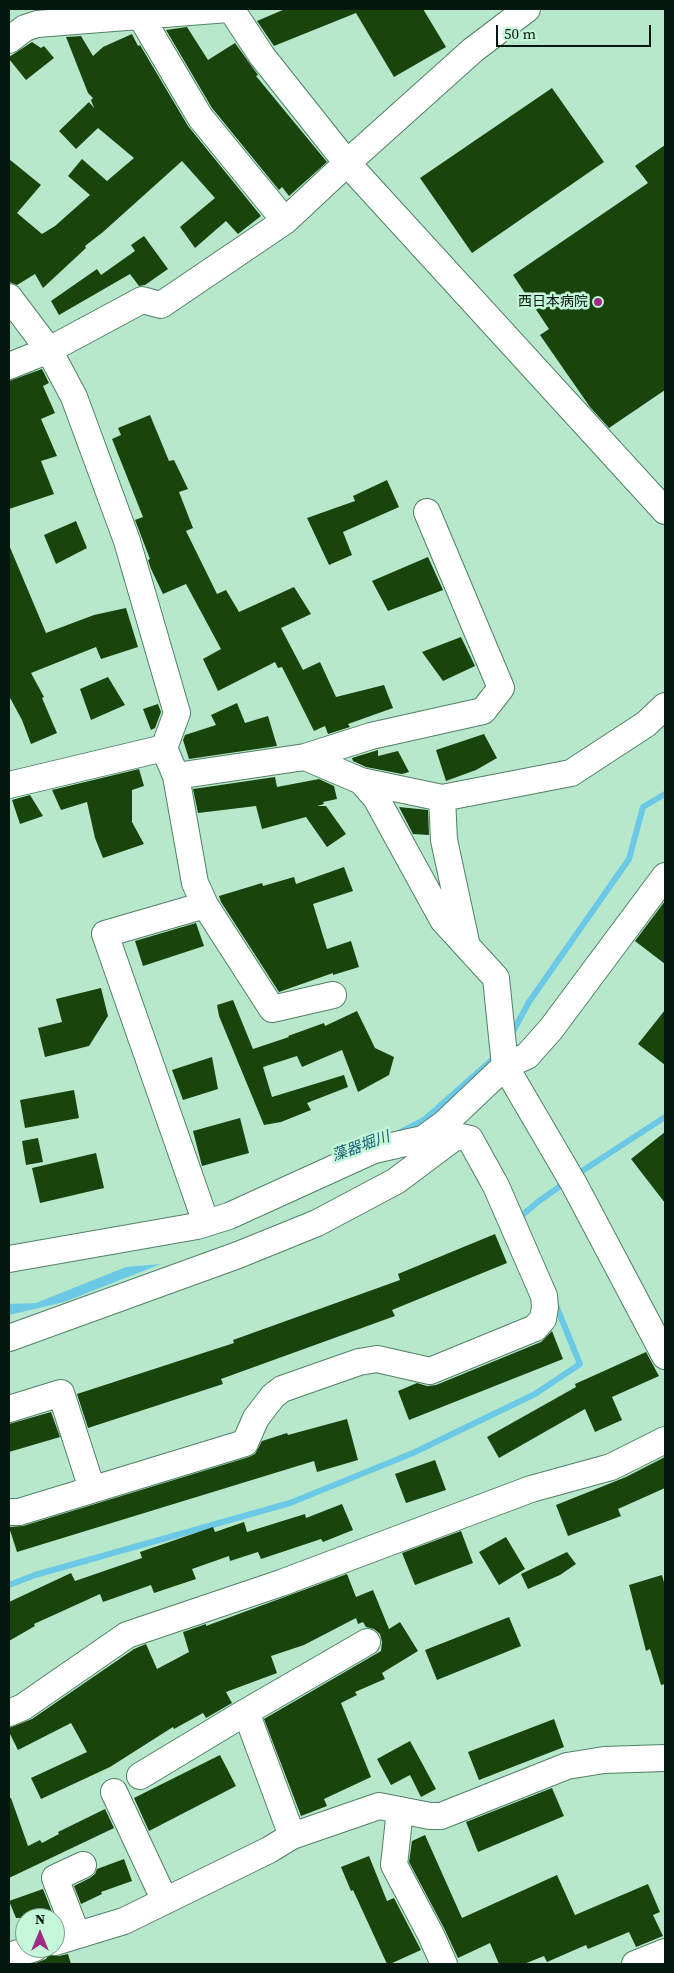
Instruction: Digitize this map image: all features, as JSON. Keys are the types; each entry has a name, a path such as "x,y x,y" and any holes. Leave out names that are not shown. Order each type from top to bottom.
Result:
{"street":[{"path":"9,40 25,28 37,24 141,17 193,10 229,9 262,56 346,163 665,511"},
{"path":"9,366 49,350 142,300 161,305 285,221 346,163 473,50 527,9"},
{"path":"141,17 200,117 285,221"},
{"path":"9,297 49,350 74,397 127,541 178,713 164,748 176,776 195,883 205,905 272,1009 333,995"},
{"path":"176,776 305,757 371,736 483,711 501,688 427,512"},
{"path":"305,757 361,781 442,798 571,773 646,724 665,706"},
{"path":"9,785 164,748"},
{"path":"361,781 376,798 443,920 496,978 505,1066 574,1184 665,1356"},
{"path":"442,798 444,840 466,946"},
{"path":"9,1338 238,1255 317,1223 381,1180 396,1181 451,1130 505,1066 527,1056 552,1029 661,889"},
{"path":"205,905 105,934 206,1223"},
{"path":"9,1259 136,1238 206,1223 229,1216 374,1150 423,1139 451,1130 470,1139 485,1185 544,1296 545,1307 543,1318 535,1328 430,1371 377,1359 359,1362 282,1389 273,1396 256,1418 245,1443 18,1512 9,1512"},
{"path":"9,1409 61,1393 92,1489"},
{"path":"9,1713 22,1707 127,1635 290,1580 532,1489 611,1467 665,1440"},
{"path":"140,1776 367,1642"},
{"path":"246,1712 292,1836"},
{"path":"83,1865 55,1878 66,1938 124,1920 269,1850 292,1836 379,1806 441,1816 567,1766 604,1760 665,1758"},
{"path":"114,1792 165,1901"},
{"path":"400,1810 394,1865 444,1964"},
{"path":"634,1964 665,1952"}],"water":[{"path":"161,1264 64,1302 9,1315 9,1304 36,1303 126,1267"}],"building":[{"path":"285,9 423,9 446,47 394,77 356,13 274,46 257,21"},
{"path":"187,27 208,60 235,43 258,75 256,76 327,162 289,196 282,187 279,190 212,108 166,30"},
{"path":"132,34 188,126 261,216 238,234 226,221 195,248 180,227 215,198 182,161 85,246 86,248 43,288 35,274 17,285 9,282 9,159 41,185 17,213 42,234 55,226 90,195 68,176 82,159 107,181 134,158 98,128 76,149 59,131 89,102 94,108 91,100 93,98 88,93 66,37 81,36 93,56 103,47"},
{"path":"32,42 41,48 44,46 54,58 26,80 9,57"},
{"path":"552,88 604,162 472,253 420,178"},
{"name":"西日本病院","path":"665,145 665,390 609,428 590,407 540,335 549,329 513,275 648,183 635,166"},
{"path":"144,236 168,269 145,285 139,286 130,274 59,315 51,301 97,269 101,275 135,251 131,245"},
{"path":"42,369 49,383 43,386 55,413 41,419 57,456 41,461 54,494 9,509 9,381"},
{"path":"150,415 169,461 174,460 188,489 179,492 193,528 186,531 217,594 226,590 239,612 294,587 311,614 281,628 303,670 320,662 336,697 384,685 393,708 348,724 350,727 328,734 325,726 314,731 282,667 278,668 275,662 218,691 203,659 221,649 186,584 163,594 151,569 148,560 150,559 135,520 143,517 112,439 121,435 118,428"},
{"path":"387,480 399,507 343,532 352,555 329,565 307,518 355,501 353,496"},
{"path":"76,521 87,548 56,564 44,535"},
{"path":"9,545 46,633 94,615 126,608 138,647 101,659 96,647 31,673 44,697 42,698 57,733 31,744 22,720 9,696"},
{"path":"428,557 443,590 388,611 372,581"},
{"path":"461,637 475,666 443,681 422,652"},
{"path":"108,677 125,705 91,720 80,689"},
{"path":"237,703 245,723 268,716 277,746 189,759 183,740 185,735 216,725 211,715"},
{"path":"158,704 161,712 155,728 151,730 143,709"},
{"path":"484,734 497,758 476,770 446,781 436,750"},
{"path":"378,750 378,756 398,751 409,772 402,774 366,767 353,761 352,758"},
{"path":"139,769 144,786 132,790 132,822 144,844 103,858 95,838 87,802 61,810 52,790"},
{"path":"275,777 277,787 319,779 334,786 337,799 323,802 324,804 317,806 326,806 346,834 327,847 306,817 262,829 256,806 198,813 193,789"},
{"path":"30,795 43,816 20,824 12,800"},
{"path":"399,807 428,810 429,835 413,834"},
{"path":"344,867 353,891 313,904 327,949 351,941 359,967 333,975 333,973 279,992 219,896 262,883 263,886 294,877 296,884"},
{"path":"665,901 665,964 635,941"},
{"path":"196,923 204,946 143,966 135,941"},
{"path":"101,988 108,1016 89,1046 45,1057 38,1028 62,1022 56,999"},
{"path":"233,1000 253,1049 324,1023 325,1026 357,1011 375,1048 394,1057 389,1075 358,1092 342,1050 302,1067 297,1056 263,1067 272,1097 344,1075 348,1087 307,1103 311,1110 281,1122 264,1125 219,1016 217,1005"},
{"path":"665,1010 665,1065 638,1044"},
{"path":"212,1057 218,1089 183,1100 172,1070"},
{"path":"74,1090 79,1118 25,1128 20,1100"},
{"path":"240,1118 249,1153 202,1166 193,1131"},
{"path":"665,1132 665,1203 631,1159"},
{"path":"38,1138 43,1162 26,1165 22,1141"},
{"path":"96,1153 104,1188 40,1203 32,1168"},
{"path":"495,1234 507,1263 392,1310 395,1316 221,1379 223,1384 88,1428 77,1394 234,1343 233,1340 400,1280 398,1274"},
{"path":"552,1331 563,1359 409,1420 398,1391 417,1383 427,1386 436,1385 541,1342"},
{"path":"646,1352 659,1376 612,1397 622,1420 595,1432 585,1409 499,1458 487,1437 576,1387 575,1384"},
{"path":"51,1412 60,1437 9,1452 9,1424"},
{"path":"347,1419 358,1460 317,1472 314,1461 17,1552 9,1527 23,1526 249,1457 255,1454 262,1441"},
{"path":"665,1457 665,1488 618,1509 621,1516 568,1536 556,1505 626,1477"},
{"path":"435,1460 446,1490 406,1503 395,1474"},
{"path":"342,1504 353,1530 323,1542 321,1539 261,1559 258,1552 230,1561 229,1556 192,1569 196,1579 154,1593 151,1585 103,1602 100,1594 34,1624 35,1626 9,1641 9,1602 71,1573 75,1581 142,1558 140,1552 213,1527 215,1532 244,1522 247,1532 305,1514 306,1518"},
{"path":"461,1531 473,1563 415,1585 402,1553"},
{"path":"506,1537 525,1569 499,1585 479,1552"},
{"path":"567,1552 576,1564 560,1575 528,1589 521,1574"},
{"path":"347,1574 356,1597 373,1590 389,1629 400,1622 418,1651 382,1673 385,1679 355,1692 357,1695 341,1703 371,1777 324,1799 327,1806 301,1816 264,1719 381,1651 382,1642 380,1634 374,1629 366,1627 363,1622 358,1624 356,1618 304,1645 271,1656 277,1673 226,1692 232,1703 206,1718 203,1713 174,1729 173,1727 110,1767 41,1799 31,1778 87,1752 71,1723 18,1750 9,1732 9,1728 32,1719 134,1649 146,1644 157,1669 189,1652 183,1632 206,1624 206,1626"},
{"path":"662,1575 665,1586 665,1684 661,1685 650,1649 646,1651 629,1585"},
{"path":"509,1617 521,1646 437,1680 425,1650"},
{"path":"554,1719 564,1747 479,1780 468,1752"},
{"path":"410,1741 436,1789 421,1797 410,1775 391,1785 377,1759"},
{"path":"220,1755 236,1786 149,1831 134,1798"},
{"path":"552,1788 564,1816 478,1852 466,1822"},
{"path":"9,1798 11,1798 28,1846 40,1840 42,1843 59,1834 58,1832 105,1809 114,1828 9,1878"},
{"path":"425,1835 462,1918 557,1875 575,1915 648,1884 660,1912 653,1915 663,1936 636,1947 629,1932 588,1949 586,1945 547,1962 544,1956 524,1964 499,1964 490,1943 458,1958 409,1862 412,1841"},
{"path":"369,1856 387,1901 394,1898 421,1950 390,1964 387,1964 341,1867"},
{"path":"124,1859 132,1881 101,1892 102,1894 81,1904 74,1886 90,1878 97,1869"},
{"path":"43,1889 50,1908 15,1908 15,1916 9,1901"},
{"path":"68,1954 71,1964 33,1964 46,1958 65,1958 65,1955"}],"waterway":[{"name":"藻器堀川","path":"511,1035 529,1002 629,859 643,807 665,794"},
{"name":"藻器堀川","path":"399,1133 424,1120 494,1058"},
{"path":"576,1175 665,1117"},
{"path":"522,1222 520,1217 566,1182"},
{"path":"9,1585 35,1575 290,1503 413,1453 535,1394 580,1364 555,1303"}],"place":[{"name":"西日本病院","path":"598,302"}]}
